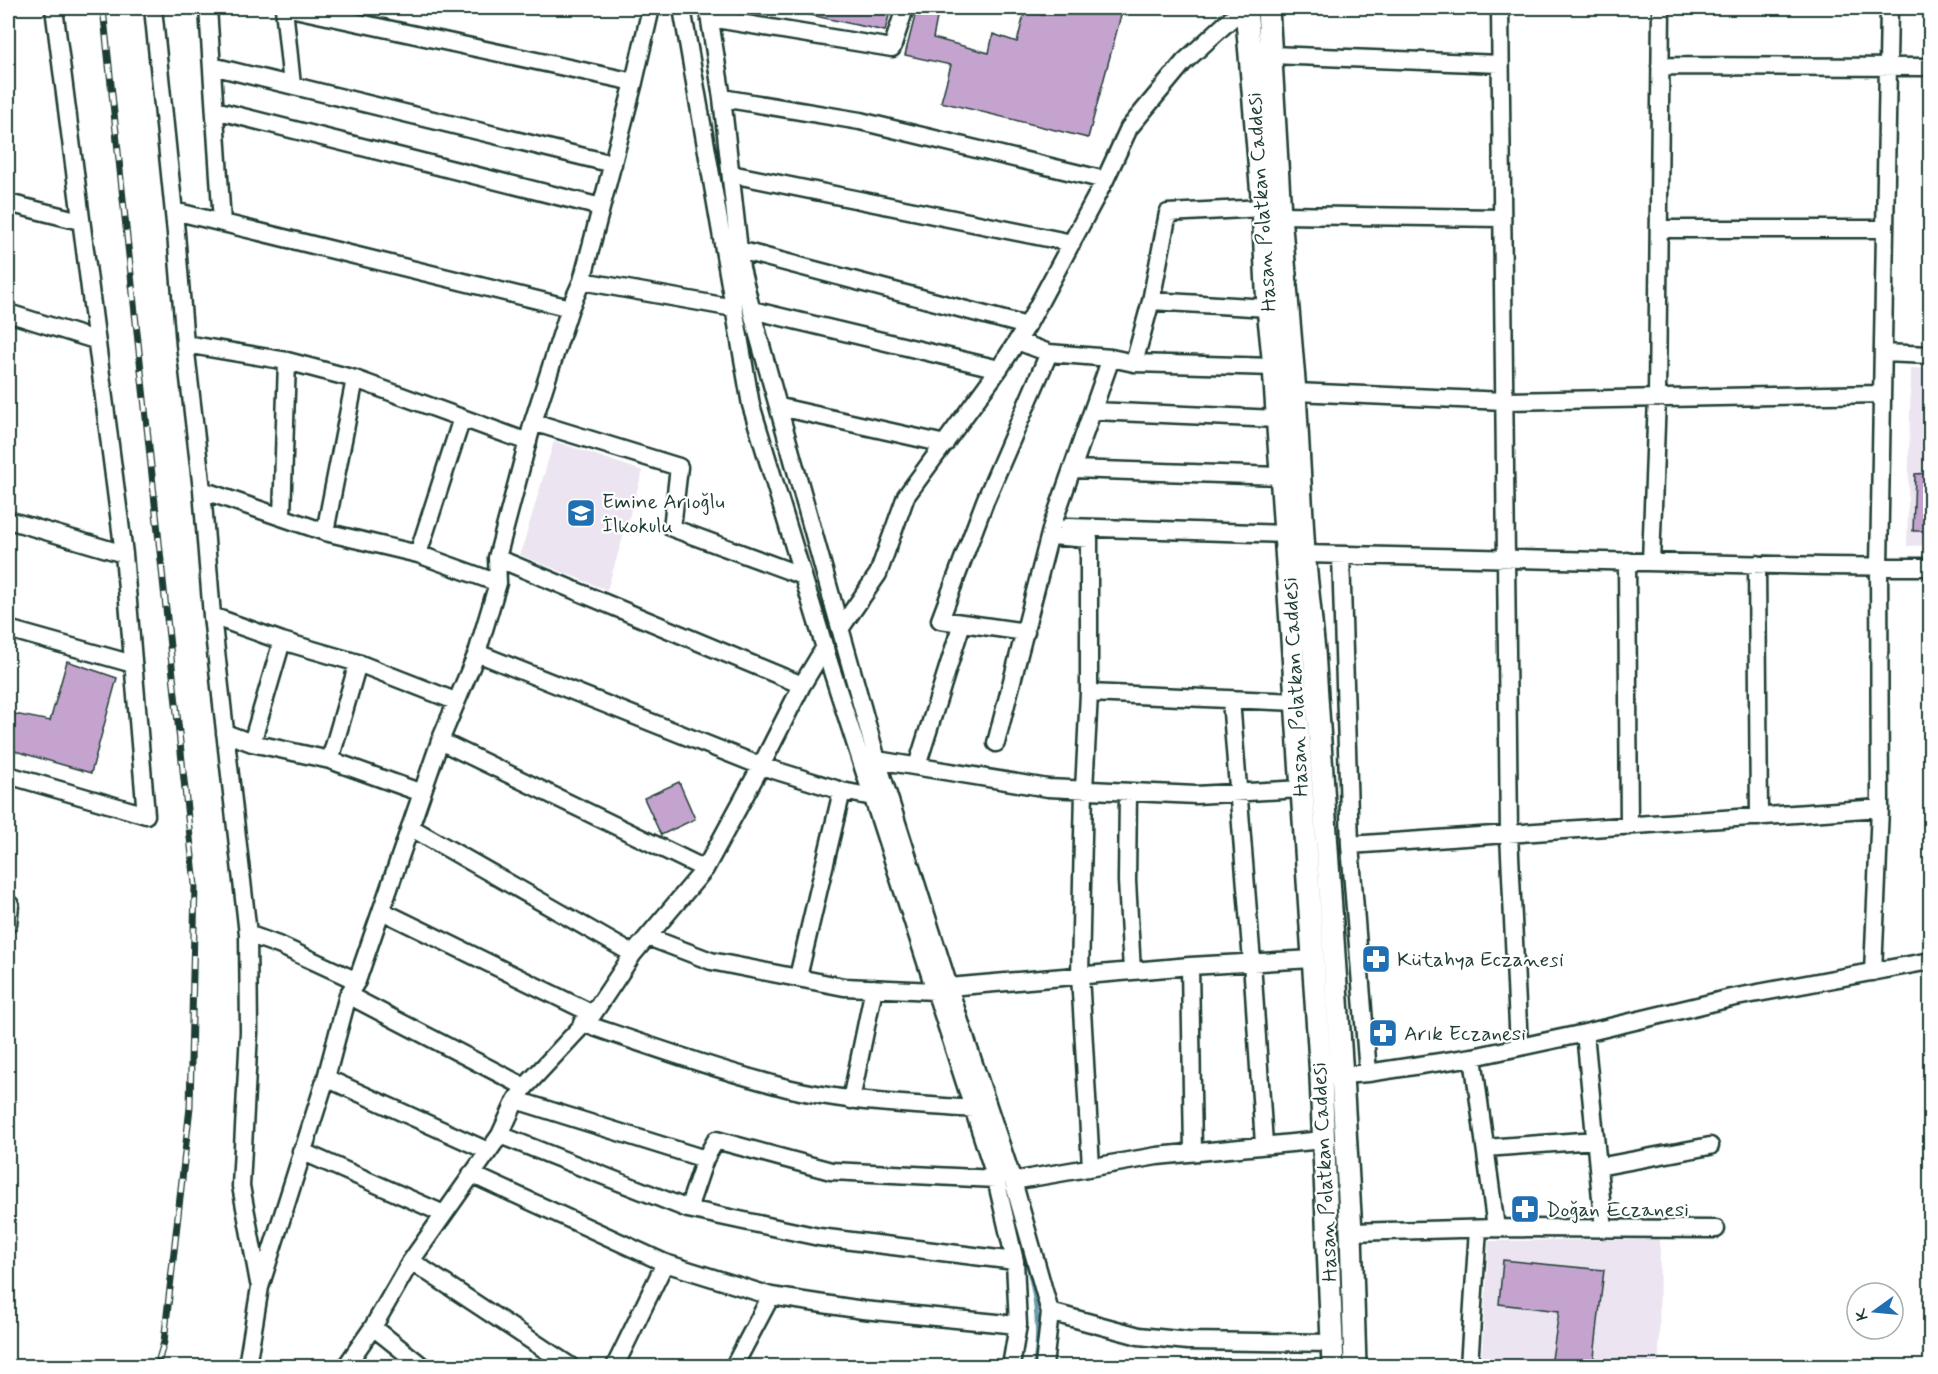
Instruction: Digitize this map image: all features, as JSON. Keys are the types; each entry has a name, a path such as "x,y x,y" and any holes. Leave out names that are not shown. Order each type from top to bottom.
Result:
{"main road":[{"name":"Hasan Polatkan Caddesi","path":"1245,8 1295,392 1304,554 1314,651 1352,1232 1355,1366"},
{"name":"Hasan Polatkan Caddesi","path":"1269,8 1272,212 1268,308 1286,534 1321,1077 1333,1366"}],"street":[{"path":"8,775 146,815 124,554 54,8"},
{"path":"153,8 185,344 202,490 212,616 248,934 249,1032 241,1186 260,1287"},
{"path":"208,8 222,223"},
{"path":"284,8 292,85"},
{"path":"290,8 634,82"},
{"path":"247,1366 260,1287 352,988 382,911 440,741 477,652 498,584 497,558 533,422 570,308 582,281 651,8"},
{"path":"682,8 751,405 873,796 942,989 1050,1312 1044,1366"},
{"path":"905,8 892,48 709,13 722,98 741,268 942,989 973,1109 1004,1180 1015,1261 1018,1325 1011,1366"},
{"path":"840,629 878,574 906,495 945,444 1027,327 1105,180 1129,128 1184,62 1245,8"},
{"path":"1500,8 1509,834 1519,1047"},
{"path":"1651,562 1657,397 1661,8"},
{"path":"1874,972 1880,808 1879,566 1889,8"},
{"path":"1271,55 1500,64"},
{"path":"212,66 613,164"},
{"path":"1660,66 1930,67"},
{"path":"722,98 860,122 1105,180"},
{"path":"215,110 601,207"},
{"path":"731,174 1072,243"},
{"path":"8,203 80,221"},
{"path":"174,211 570,308"},
{"path":"1134,363 1151,301 1168,213 1272,212 1502,218"},
{"path":"1659,229 1885,229"},
{"path":"739,250 1027,327"},
{"path":"582,281 734,308"},
{"path":"1151,301 1268,308"},
{"path":"752,310 999,369"},
{"path":"8,313 95,340"},
{"path":"1017,341 1049,353 1111,358 1134,363 1274,366"},
{"path":"185,344 287,361 355,379 528,442"},
{"path":"1883,352 1930,355"},
{"path":"1026,633 940,620 985,501 1049,353"},
{"path":"996,743 1052,531 1071,469 1094,411 1111,358"},
{"path":"282,517 287,361"},
{"path":"326,532 355,379"},
{"path":"1295,392 1505,400 1882,394"},
{"path":"780,407 945,444"},
{"path":"1094,411 1277,419"},
{"path":"418,554 462,418"},
{"path":"533,422 679,467 672,528 803,576"},
{"path":"1071,469 1281,476"},
{"path":"202,490 326,532 418,554 498,584"},
{"path":"8,520 124,554"},
{"path":"1052,531 1286,534"},
{"path":"1052,531 1089,539 1089,693 1084,790 1080,975 1091,1167"},
{"path":"1304,554 1930,567"},
{"path":"1341,555 1350,845 1368,1073"},
{"path":"497,558 802,685"},
{"path":"1627,561 1629,826"},
{"path":"1757,564 1759,816"},
{"path":"212,616 282,641 358,663 455,701"},
{"path":"917,766 962,623"},
{"path":"8,629 133,664"},
{"path":"252,743 282,641"},
{"path":"346,1366 373,1327 411,1261 500,1135 520,1093 588,1019 633,954 705,869 802,685 825,647"},
{"path":"477,652 761,766 842,791 873,796"},
{"path":"330,760 358,663"},
{"path":"1089,693 1296,702"},
{"path":"1232,700 1264,1144"},
{"path":"225,733 252,743 330,760 422,793"},
{"path":"440,741 705,869"},
{"path":"877,760 1048,789 1196,795 1301,789"},
{"path":"798,977 842,791"},
{"path":"1128,792 1127,881 1132,971"},
{"path":"1350,845 1880,808"},
{"path":"410,828 633,954"},
{"path":"8,904 10,904 8,924"},
{"path":"382,911 588,1019 788,1088 851,1100 973,1109"},
{"path":"248,934 281,946 520,1093 705,1159"},
{"path":"648,937 711,961 844,987 874,988 942,989 1190,966 1313,959"},
{"path":"1321,1077 1368,1073 1473,1057 1731,998 1930,961"},
{"path":"1190,966 1193,1152"},
{"path":"851,1100 874,988"},
{"path":"1584,1033 1604,1229"},
{"path":"1473,1057 1496,1228"},
{"path":"326,1078 488,1151"},
{"path":"500,1135 688,1209 819,1237 1015,1261"},
{"path":"688,1209 705,1159 716,1140 831,1171 1004,1180 1193,1152 1323,1140"},
{"path":"1486,1148 1595,1140"},
{"path":"1598,1167 1710,1146"},
{"path":"301,1151 444,1214"},
{"path":"471,1174 664,1263 771,1296 863,1310 1018,1325"},
{"path":"1352,1232 1496,1228 1716,1229"},
{"path":"1469,1366 1478,1229"},
{"path":"411,1261 570,1366"},
{"path":"615,1366 664,1263"},
{"path":"734,1366 771,1296"},
{"path":"1050,1312 1139,1336 1178,1340 1332,1343"},
{"path":"373,1327 422,1366"}],"shaded area":[{"path":"1911,368 1930,369 1930,545 1907,546"},
{"name":"Emine Arıoğlu İlkokulu","path":"554,441 643,471 607,590 520,555"},
{"path":"1660,1239 1659,1366 1481,1366 1489,1241"}],"building":[{"path":"802,8 891,8 885,31 801,13"},
{"path":"917,8 939,8 933,38 989,53 993,34 1017,42 1025,11 1043,15 1044,8 1123,8 1088,138 941,102 951,65 905,55"},
{"path":"1930,473 1930,531 1913,531 1915,474"},
{"path":"67,661 117,678 91,773 8,749 15,714 50,721"},
{"path":"679,782 695,819 661,835 644,798"},
{"path":"1503,1260 1604,1270 1593,1366 1551,1366 1559,1311 1499,1304"}],"waterway":[{"path":"1014,1213 1036,1308 1037,1347 1034,1366"}],"railway":[{"path":"103,8 195,885 190,1107 164,1342 157,1366"}],"place":[{"name":"Emine Arıoğlu İlkokulu","path":"581,513"},
{"name":"Kütahya Eczanesi","path":"1376,959"},
{"name":"Arık Eczanesi","path":"1383,1033"},
{"name":"Doğan Eczanesi","path":"1525,1209"}]}
